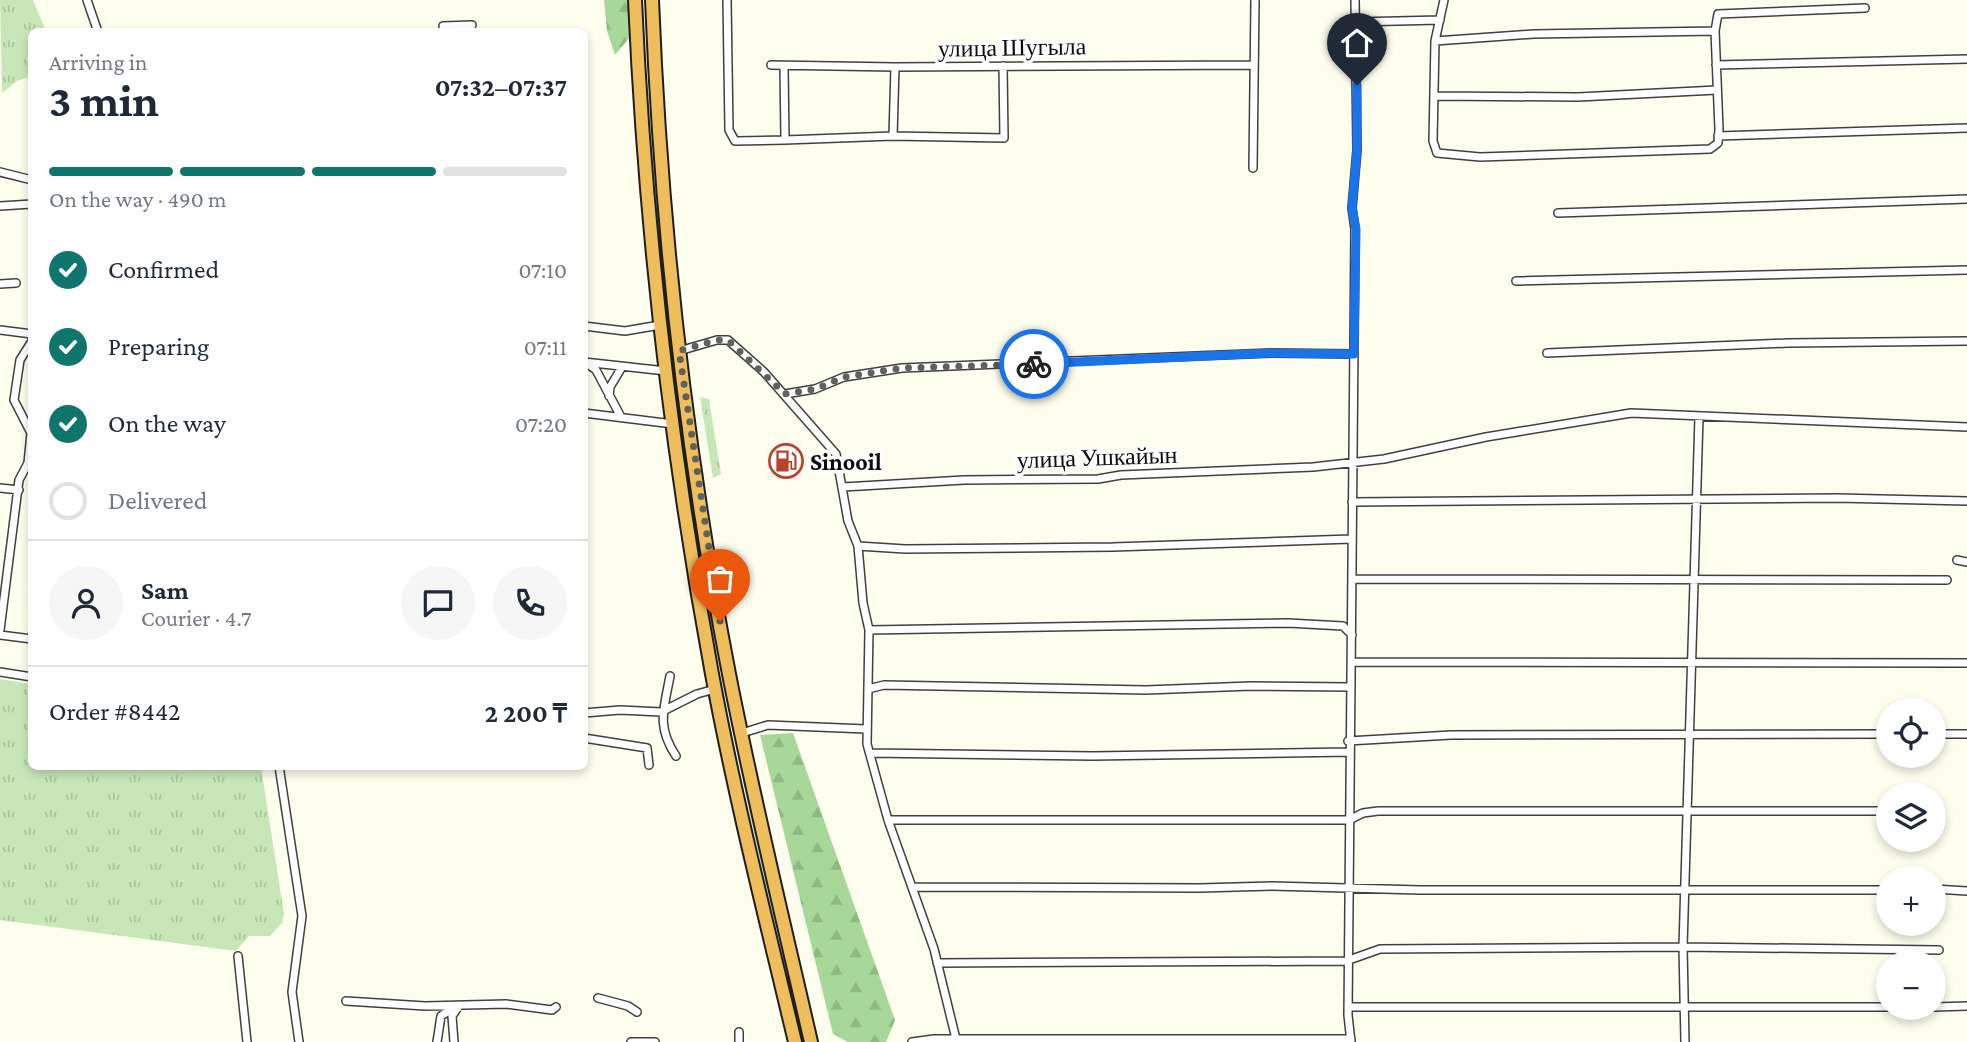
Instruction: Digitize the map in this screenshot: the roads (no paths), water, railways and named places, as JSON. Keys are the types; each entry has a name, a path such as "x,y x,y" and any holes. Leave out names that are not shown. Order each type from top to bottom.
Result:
{"highway":[{"path":"635,0 646,183 660,325 685,517 715,689 794,1042"},
{"path":"652,0 663,193 680,357 716,595 742,733 811,1042"},
{"path":"666,367 674,366 680,357"}],"street":[{"path":"86,0 96,28"},
{"path":"727,0 729,124 735,141 893,136 1004,138 1003,66"},
{"path":"1253,168 1255,0"},
{"path":"912,1042 956,1039 1351,1041 1348,1007 1348,741 1352,662 1351,539 1356,229 1352,208 1357,150 1355,0"},
{"path":"1444,0 1435,41 1433,141 1437,153 1445,155 1710,149 1718,143 1718,14 1865,8"},
{"path":"1355,22 1440,20"},
{"path":"443,26 472,25"},
{"path":"1435,41 1534,34 1716,31"},
{"path":"1716,65 1967,59"},
{"name":"улица Шугыла","path":"771,65 1254,65"},
{"path":"784,67 785,140"},
{"path":"893,136 895,67"},
{"path":"1436,96 1578,97 1717,90"},
{"path":"1718,136 1967,128"},
{"path":"0,172 28,178"},
{"path":"1558,213 1967,200"},
{"path":"0,206 28,204"},
{"path":"1516,281 1967,270"},
{"path":"0,284 16,283"},
{"path":"588,326 625,331 660,325"},
{"path":"0,330 28,333"},
{"path":"19,332 23,353 14,400 28,426"},
{"path":"680,357 717,340 728,340 785,394 836,454 848,521 858,546 863,603 869,630 866,729 870,754 888,820 937,963 956,1039"},
{"path":"1547,353 1788,344 1967,341"},
{"path":"23,353 28,346"},
{"path":"785,394 816,389 844,377 902,368 1271,353 1354,354"},
{"path":"588,363 666,367"},
{"path":"588,365 596,370 621,417"},
{"path":"609,397 610,387 622,367"},
{"path":"588,413 673,424"},
{"name":"улица Ушкайын","path":"844,487 964,480 1098,479 1352,463 1631,413 1699,418 1967,426"},
{"path":"1685,1042 1683,947 1699,418"},
{"path":"28,463 20,475 0,633 28,638"},
{"path":"0,488 19,490"},
{"path":"1352,502 1698,499 1967,501"},
{"path":"858,546 905,549 1113,547 1351,539"},
{"path":"1957,560 1967,562"},
{"path":"1352,579 1947,580"},
{"path":"869,630 1288,624 1343,626 1352,635"},
{"path":"1352,662 1967,663"},
{"path":"0,672 28,676"},
{"path":"670,677 661,712 668,744 676,756"},
{"path":"868,689 884,685 1146,690 1251,686 1350,687"},
{"path":"588,713 620,710 661,712 697,694 715,689"},
{"path":"742,733 768,725 866,729"},
{"path":"1348,741 1451,735 1876,734"},
{"path":"1946,734 1967,734"},
{"path":"588,739 647,748 649,765"},
{"path":"870,754 1093,756 1348,752"},
{"path":"280,770 302,916 292,992 299,1042"},
{"path":"888,820 1349,820 1363,813 1378,811 1687,813 1800,809 1876,811"},
{"path":"913,887 1876,890"},
{"path":"1946,890 1967,891"},
{"path":"937,963 1349,961 1380,949 1683,947 1939,950"},
{"path":"238,956 247,1042"},
{"path":"598,998 628,1006 637,1012"},
{"path":"346,1002 506,1004 552,1010 556,1007"},
{"path":"437,1042 441,1016 459,1005"},
{"path":"454,1042 452,1016 459,1005"},
{"path":"1946,1006 1967,1006"},
{"path":"1348,1007 1876,1007"},
{"path":"739,1032 739,1042"},
{"path":"631,1042 655,1042"}],"place":[{"name":"Sinooil","path":"786,461"}]}
